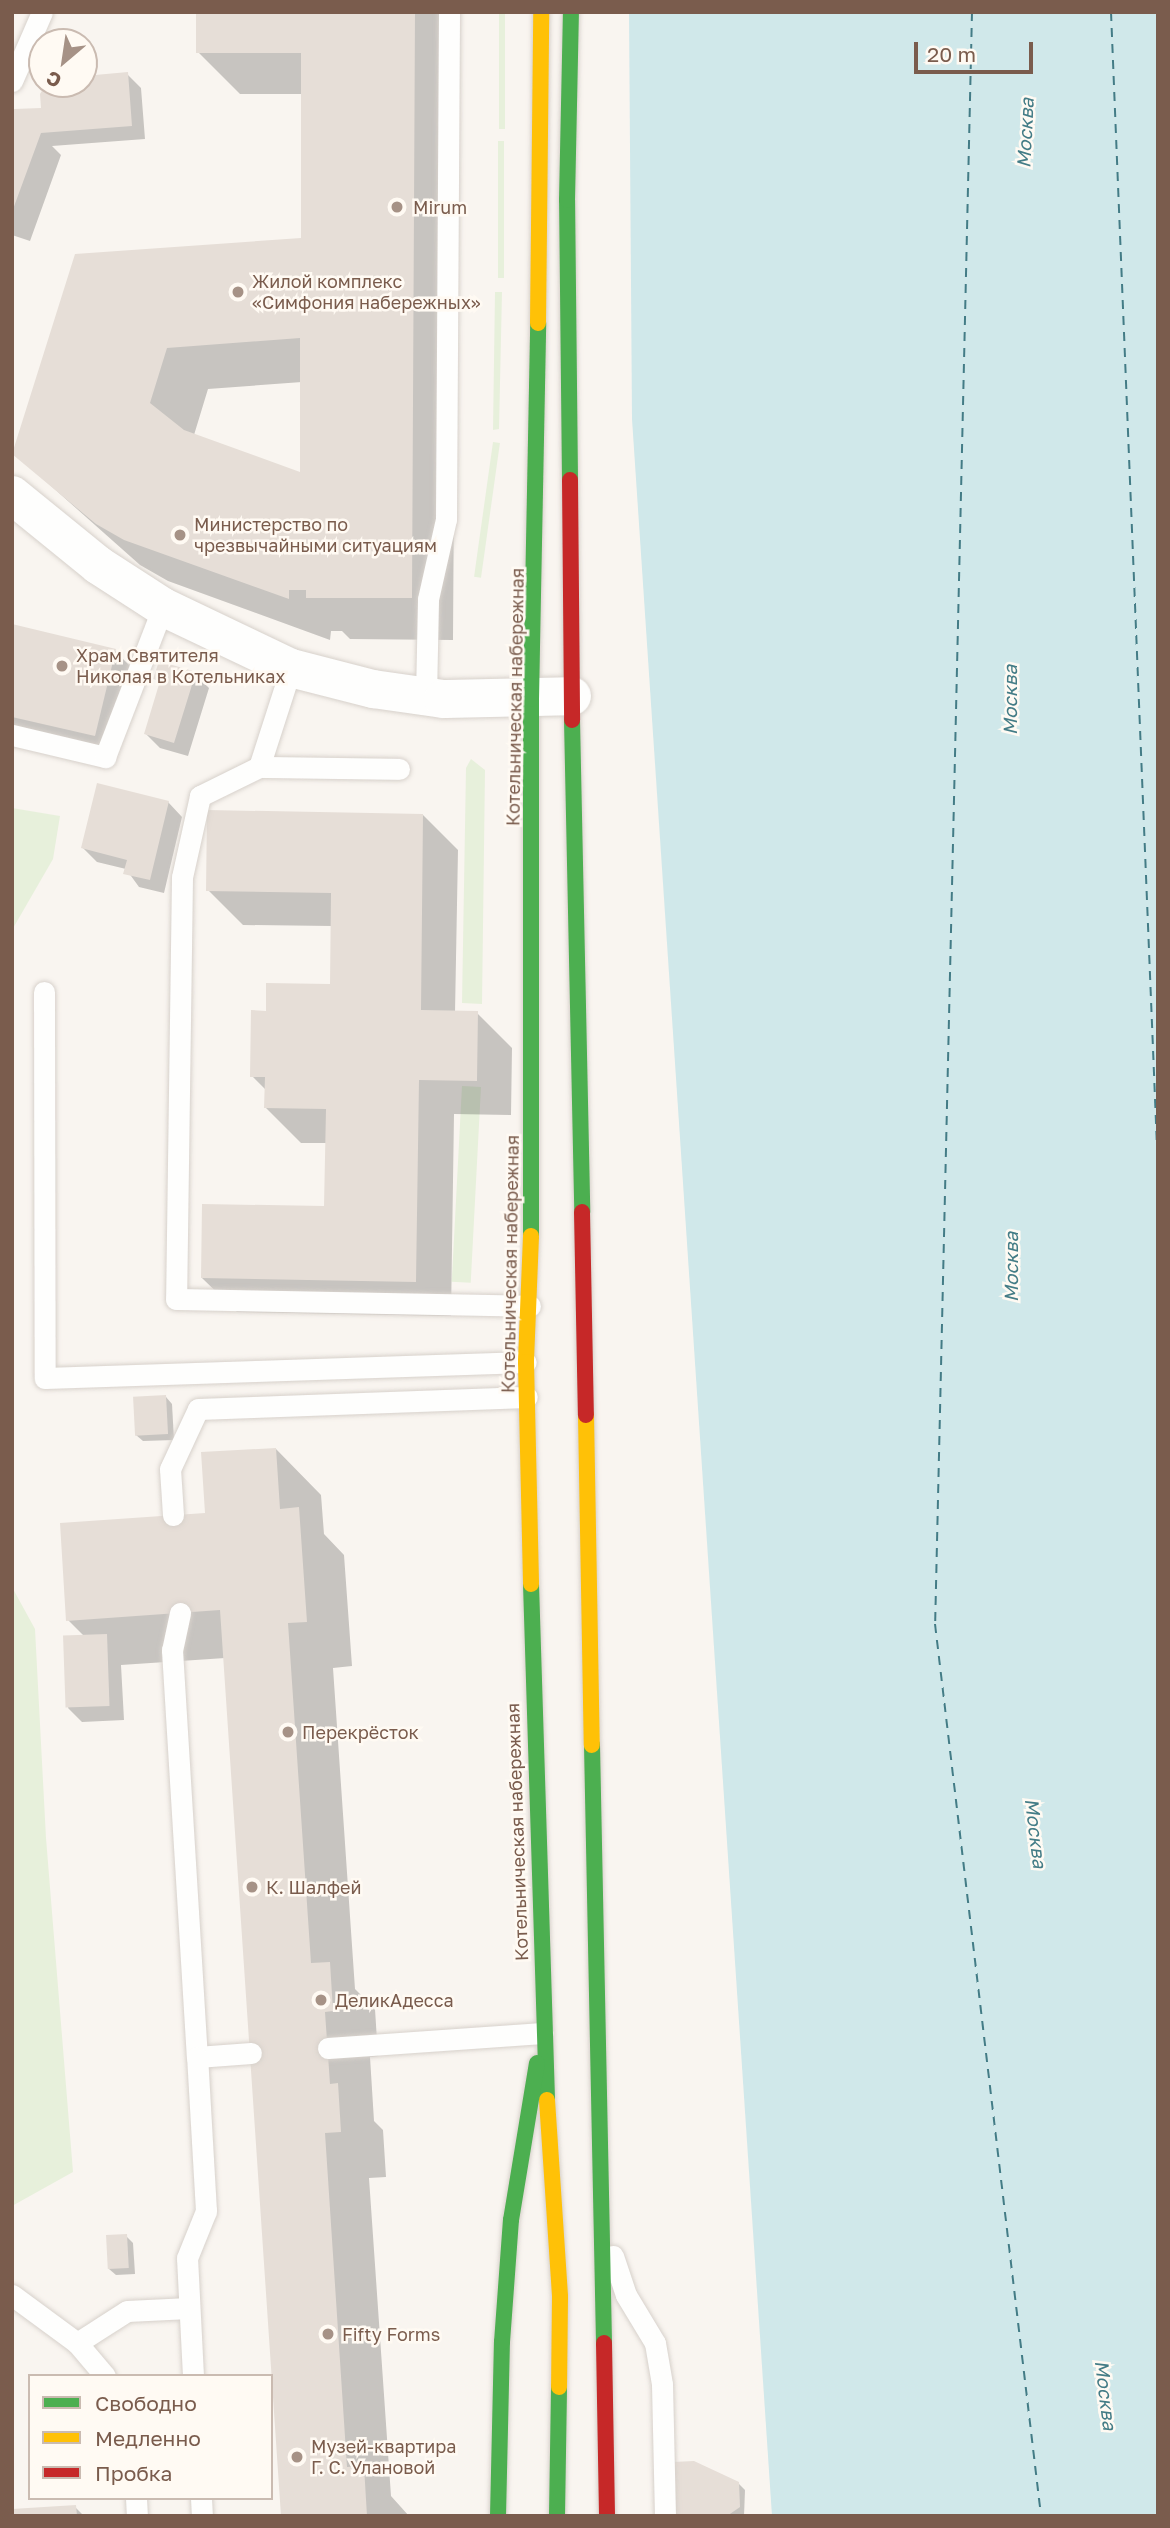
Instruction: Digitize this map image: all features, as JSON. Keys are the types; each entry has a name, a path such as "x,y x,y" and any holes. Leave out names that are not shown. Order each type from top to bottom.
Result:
{"main road":[{"name":"Котельническая набережная","path":"541,12 536,609 531,699 530,1306 526,1362 542,2033 560,2297 557,2516"},
{"path":"571,12 567,200 572,696 607,2516"},
{"path":"498,2516 502,2342 511,2220 542,2033"}],"street":[{"path":"15,504 98,565 163,607 291,668 373,689 426,696 531,699 572,696"}],"lane":[{"path":"12,81 42,12"},
{"path":"426,696 428,599 446,519 449,12"},
{"path":"12,735 105,757 163,607"},
{"path":"259,767 291,668"},
{"path":"399,769 259,767 200,796 182,877 176,1299 530,1306"},
{"path":"44,992 45,1378 526,1362"},
{"path":"173,1515 170,1469 198,1409 527,1397"},
{"path":"180,1613 172,1650 206,2211 187,2258 193,2374"},
{"path":"328,2048 542,2033"},
{"path":"197,2057 251,2053"},
{"path":"602,2224 626,2295 655,2343 662,2384 665,2516"},
{"path":"12,2295 78,2343 103,2374"},
{"path":"78,2343 127,2311 189,2308"}],"green space":[{"path":"499,12 505,12 505,129 499,129"},
{"path":"498,141 504,141 504,278 498,278"},
{"path":"495,292 502,292 499,429 493,430"},
{"path":"493,442 500,443 481,578 474,577"},
{"path":"471,759 485,770 482,1004 462,1003 466,768"},
{"path":"12,808 60,816 53,859 12,930"},
{"path":"462,1086 481,1087 471,1283 452,1282"},
{"path":"12,1587 35,1629 46,1838 73,2172 12,2206"}],"water":[{"name":"Москва","path":"629,12 1158,12 1158,2516 772,2516 632,419"}],"building":[{"name":"Жилой комплекс «Симфония набережных»","path":"196,12 415,12 412,598 306,598 306,590 289,590 289,599 124,540 96,524 12,454 75,254 301,238 301,53 196,53","holes":["300,338 300,472 184,430 150,403 167,348"]},
{"path":"128,72 132,126 41,133 12,212 14,109 41,108 40,98 98,98 98,75"},
{"name":"Храм Святителя Николая в Котельниках","path":"12,624 116,649 95,736 12,717"},
{"path":"159,661 196,672 174,743 144,734 160,681 153,679"},
{"path":"97,783 169,801 150,880 123,874 127,860 81,848"},
{"path":"207,810 423,814 421,1010 478,1011 477,1081 419,1080 416,1282 201,1278 202,1204 324,1206 326,1109 264,1108 265,1077 250,1077 251,1010 266,1011 266,983 330,984 331,893 206,891"},
{"path":"166,1395 168,1434 135,1436 133,1397"},
{"path":"276,1448 280,1509 299,1507 307,1622 288,1623 311,1963 330,1962 333,2011 325,2012 330,2084 338,2083 341,2132 325,2133 347,2467 364,2466 367,2516 281,2516 220,1610 66,1621 60,1523 205,1513 201,1452"},
{"path":"107,1634 110,1706 66,1707 63,1636"},
{"path":"127,2234 129,2268 108,2269 106,2235"},
{"path":"694,2461 739,2482 740,2507 727,2516 676,2516 673,2462"},
{"path":"76,2505 77,2516 12,2516 12,2509"}],"ferry route":[{"path":"972,12 935,1624 1041,2516"},
{"path":"1111,12 1158,1171"}],"traffic: fast":[{"path":"570,480 567,200 571,12"},
{"path":"531,1236 531,699 538,323"},
{"path":"572,720 582,1212"},
{"path":"531,1584 547,2100"},
{"path":"592,1745 604,2343"},
{"path":"498,2516 502,2342 511,2220 537,2063"},
{"path":"557,2516 559,2387"}],"traffic: slow":[{"path":"538,323 541,12"},
{"path":"531,1236 526,1362 531,1584"},
{"path":"586,1415 592,1745"},
{"path":"547,2100 560,2297 559,2387"}],"traffic: jam":[{"path":"570,480 572,720"},
{"path":"582,1212 586,1415"},
{"path":"604,2343 607,2516"}],"place":[{"name":"Mirum","path":"397,207"},
{"name":"Жилой комплекс «Симфония набережных»","path":"238,292"},
{"name":"Министерство по чрезвычайными ситуациям","path":"180,535"},
{"name":"Храм Святителя Николая в Котельниках","path":"62,666"},
{"name":"Перекрёсток","path":"288,1732"},
{"name":"К. Шалфей","path":"252,1887"},
{"name":"ДеликАдесса","path":"321,2000"},
{"name":"Fifty Forms","path":"328,2334"},
{"name":"Музей-квартира Г. С. Улановой","path":"297,2457"}]}
